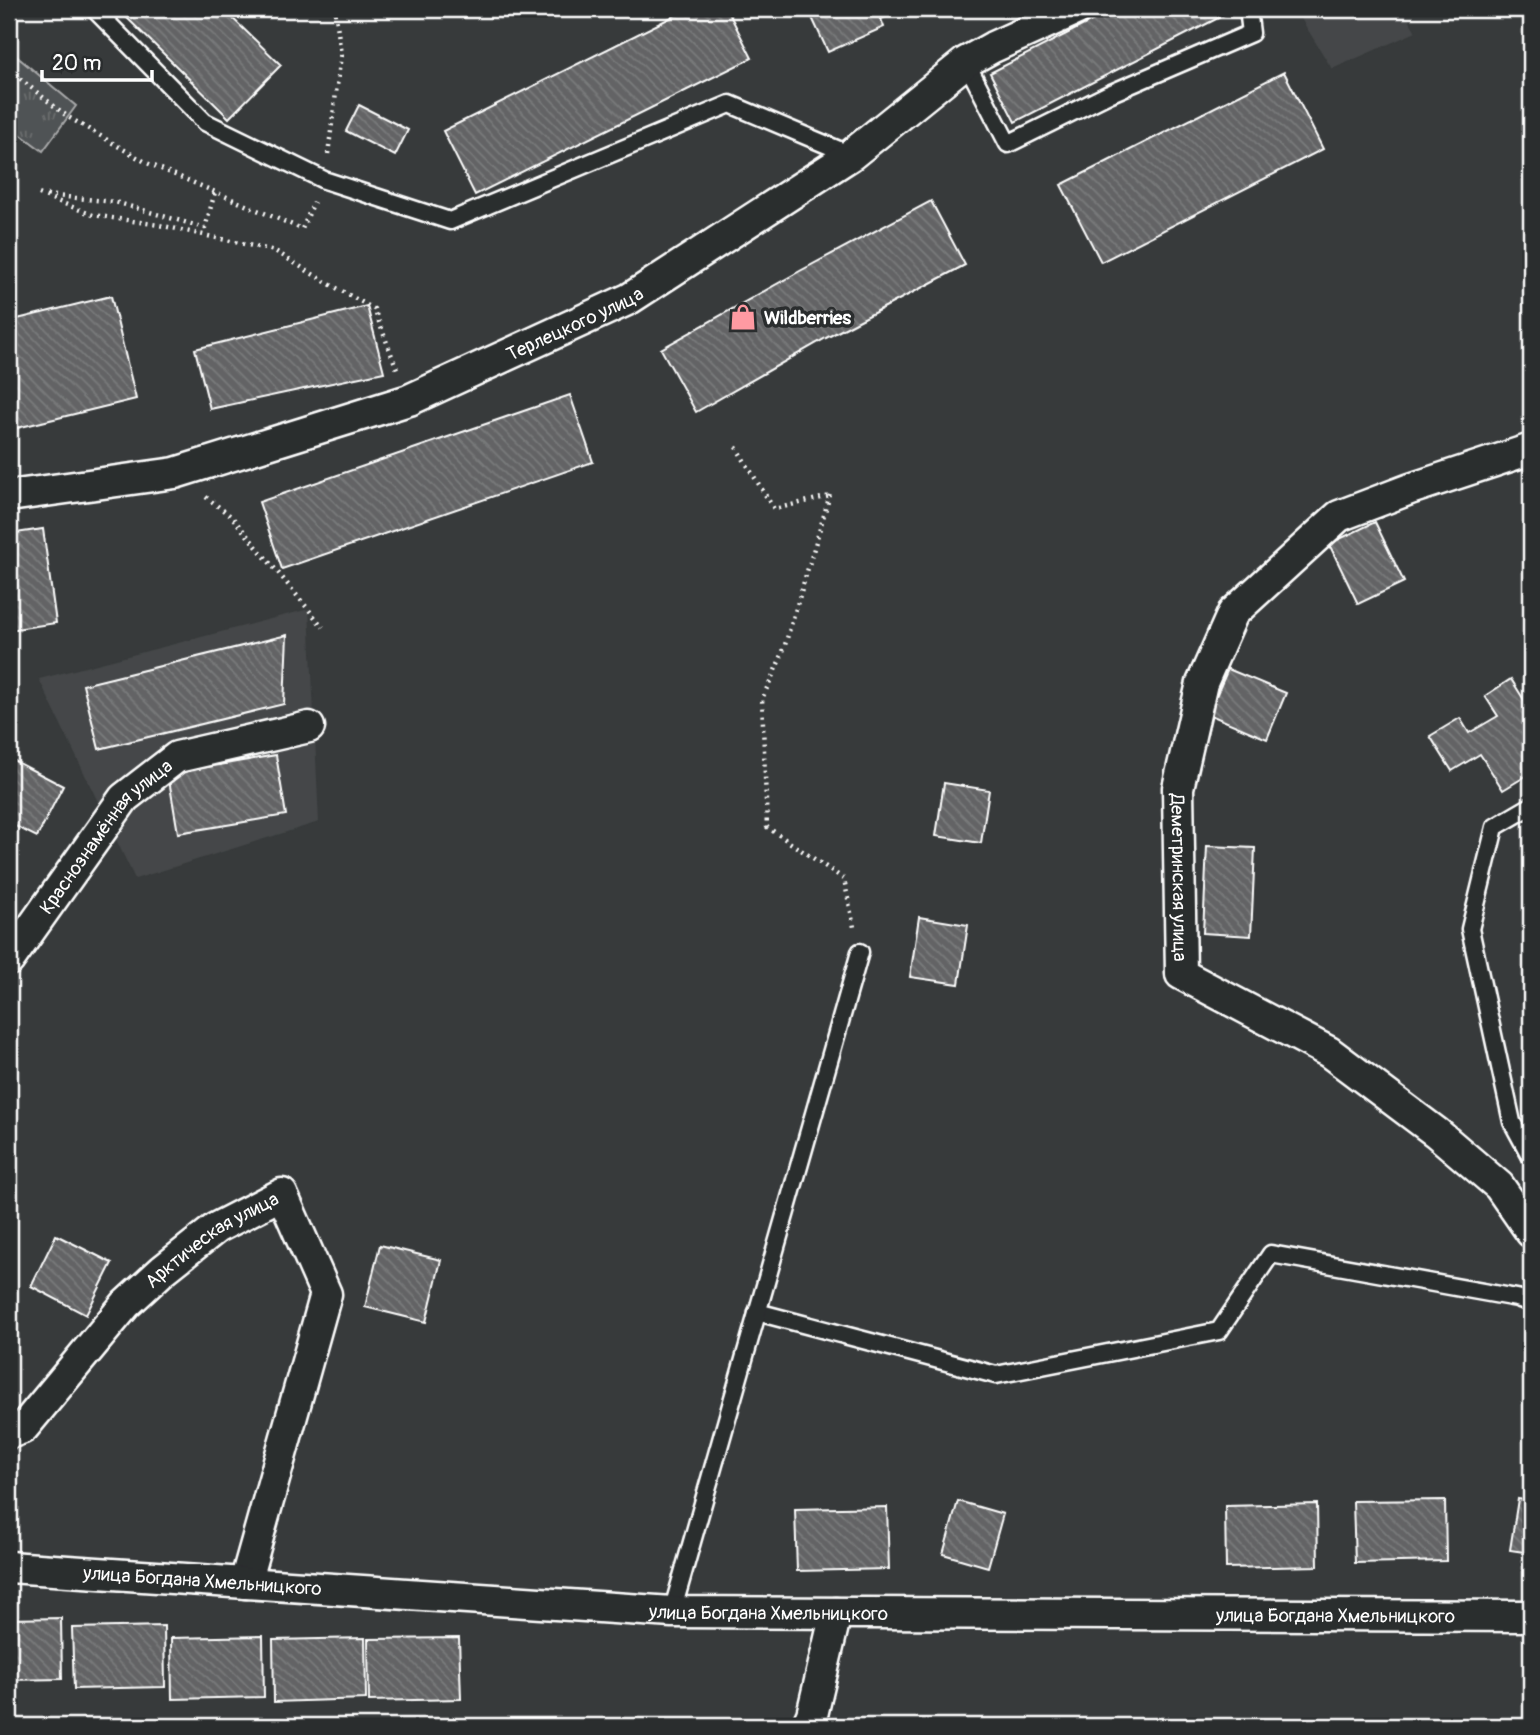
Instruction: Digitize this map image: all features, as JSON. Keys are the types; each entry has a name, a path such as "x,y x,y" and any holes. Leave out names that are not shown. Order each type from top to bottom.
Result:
{"street":[{"name":"Терлецкого улица","path":"9,496 175,472 409,400 629,299 850,155 966,62 1077,9"},
{"name":"Деметринская улица","path":"1531,449 1339,516 1233,613 1202,683 1178,788 1181,974 1329,1052 1437,1133 1499,1186 1531,1232"},
{"name":"Краснознамённая улица","path":"9,960 124,798 134,789 177,757 309,727"},
{"name":"Арктическая улица","path":"9,1433 23,1428 126,1304 163,1270 216,1228 282,1194 326,1294 245,1583"},
{"name":"улица Богдана Хмельницкого","path":"9,1567 672,1612 1531,1616"},
{"path":"807,1726 812,1715 836,1613"}],"lane":[{"path":"94,9 205,122 324,180 450,221 730,104 850,155"},
{"path":"966,62 1008,144 1109,93 1251,33 1248,9"},
{"path":"1531,806 1495,827 1471,929 1512,1122 1531,1157"},
{"path":"672,1612 860,952"},
{"path":"757,1312 996,1375 1219,1331 1271,1254 1517,1298 1531,1303"}],"path":[{"path":"9,70 68,117 147,163 302,229 324,180 341,55 335,9"},
{"path":"215,192 205,228 115,202 39,194 93,215 159,225 275,251 374,309 409,400"},
{"path":"736,447 774,509 830,495 782,655 762,699 767,827 844,879 860,952"},
{"path":"232,517 323,627"}],"shaded area":[{"path":"1295,9 1403,9 1416,32 1332,69"},
{"path":"309,609 319,822 135,879 39,679"}],"green space":[{"path":"9,50 76,106 43,151 9,126"}],"building":[{"path":"118,9 223,9 281,65 229,118"},
{"path":"688,9 727,9 752,58 475,195 443,131"},
{"path":"808,9 904,9 881,19 884,27 828,52"},
{"path":"1115,9 1226,9 1228,13 1015,122 990,73"},
{"path":"1284,72 1323,149 1101,262 1061,185"},
{"path":"359,105 408,130 395,156 346,131"},
{"path":"931,201 965,265 826,338 696,412 661,349"},
{"path":"111,296 136,399 9,430 9,321"},
{"path":"367,306 384,372 210,409 195,349"},
{"path":"570,395 593,462 282,569 259,502"},
{"path":"1375,522 1404,582 1358,604 1329,544"},
{"path":"43,529 56,623 9,630 9,534"},
{"path":"287,635 284,704 99,749 83,685"},
{"path":"1228,669 1286,693 1267,739 1208,714"},
{"path":"1511,679 1531,711 1531,773 1503,790 1480,754 1452,771 1430,736 1460,718 1469,733 1498,716 1485,696"},
{"path":"276,755 286,815 178,833 168,774"},
{"path":"9,758 63,786 37,837 9,823"},
{"path":"944,783 989,790 981,843 936,836"},
{"path":"1207,846 1255,848 1251,936 1203,933"},
{"path":"919,917 968,925 959,984 910,977"},
{"path":"56,1235 112,1263 86,1315 31,1286"},
{"path":"380,1245 441,1260 426,1322 365,1307"},
{"path":"1518,1499 1531,1501 1531,1553 1510,1550"},
{"path":"1445,1500 1446,1561 1355,1563 1353,1501"},
{"path":"958,1501 1003,1514 988,1567 943,1554"},
{"path":"1317,1504 1318,1566 1226,1568 1225,1506"},
{"path":"887,1507 889,1569 797,1571 795,1509"},
{"path":"61,1618 62,1679 9,1680 9,1619"},
{"path":"164,1626 165,1687 74,1689 72,1628"},
{"path":"263,1636 264,1697 172,1699 171,1638"},
{"path":"365,1638 366,1699 274,1702 273,1640"},
{"path":"459,1638 461,1699 369,1701 368,1639"}],"place":[{"name":"Wildberries","path":"743,317"}]}
